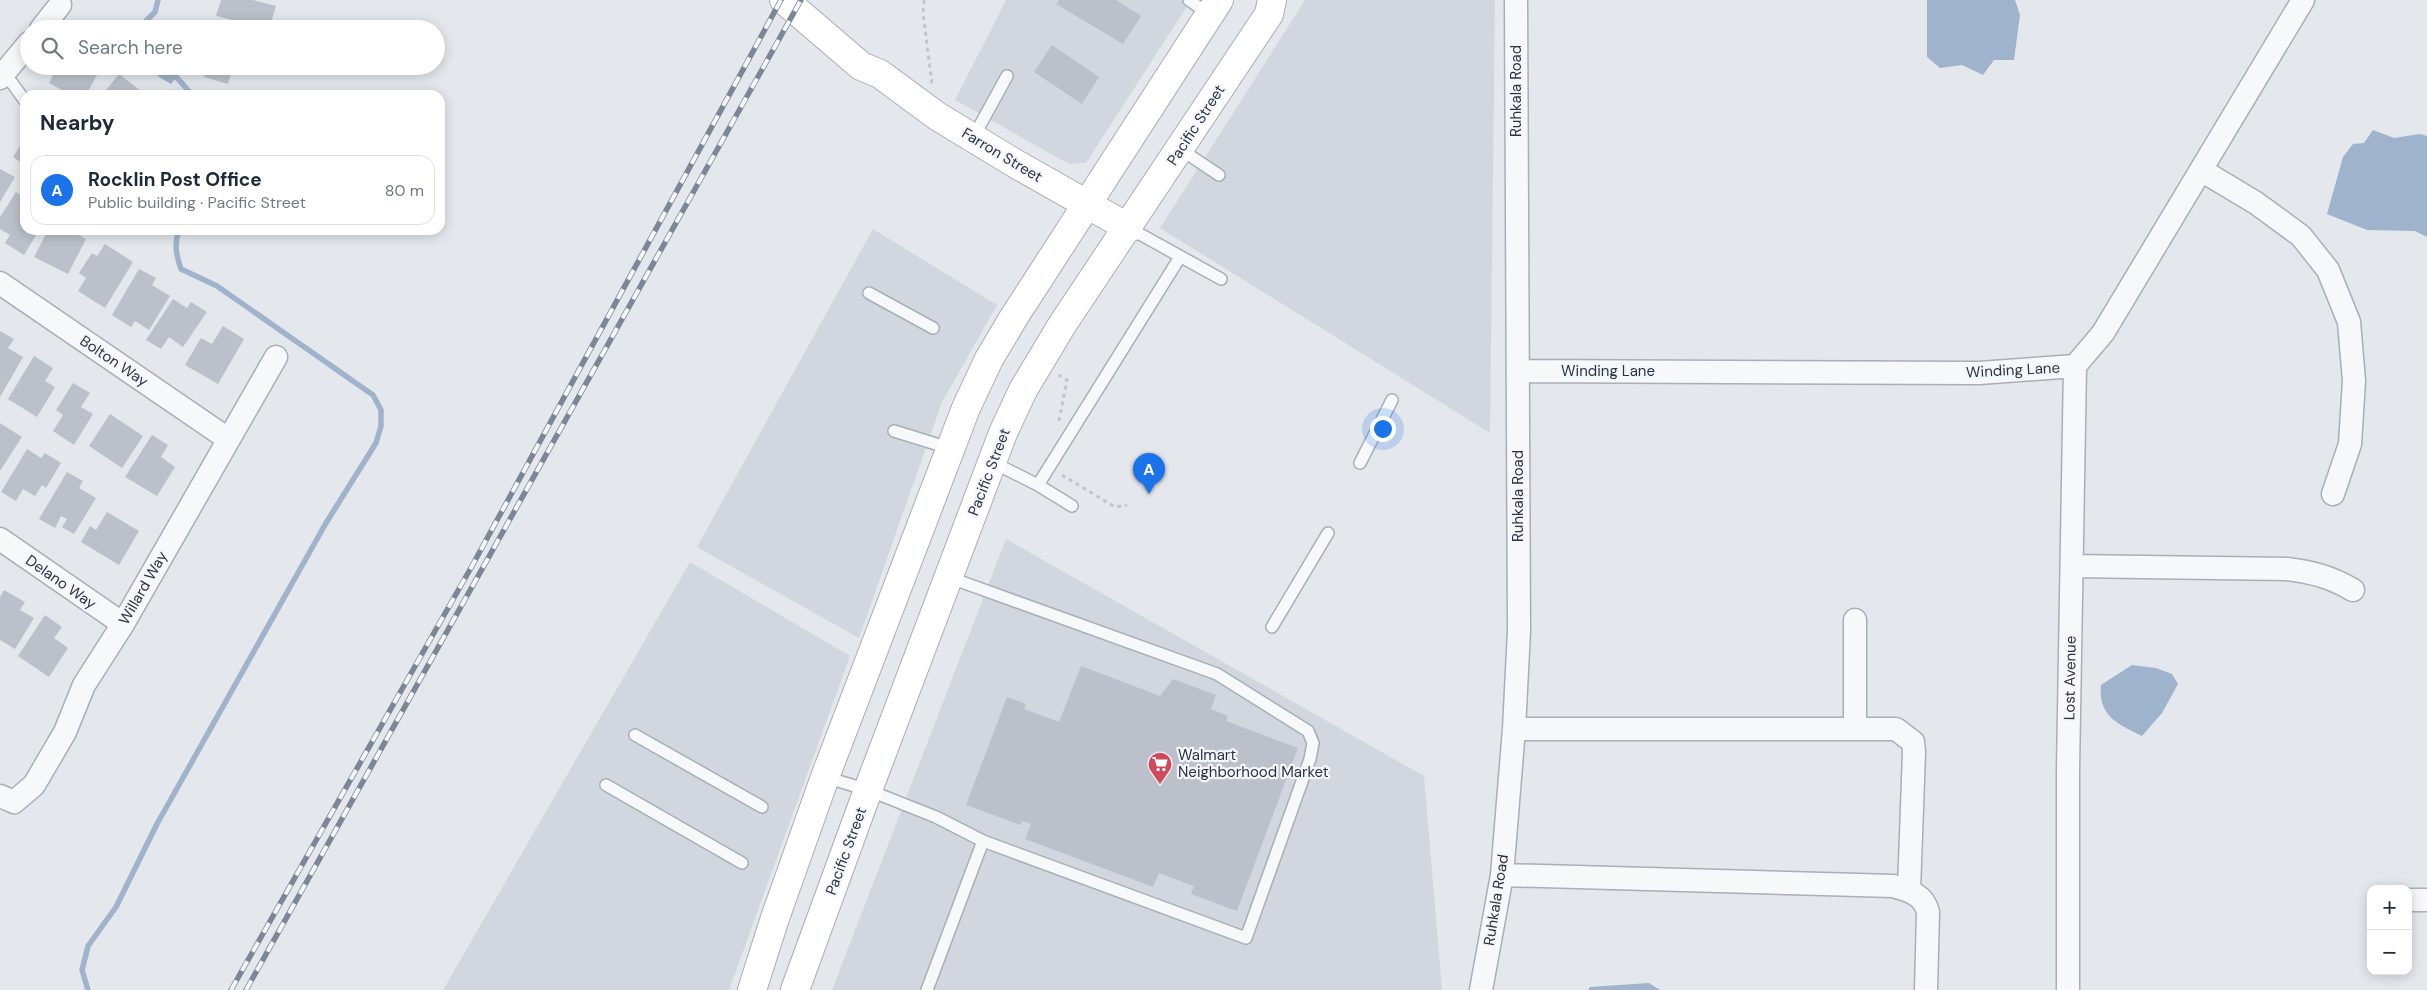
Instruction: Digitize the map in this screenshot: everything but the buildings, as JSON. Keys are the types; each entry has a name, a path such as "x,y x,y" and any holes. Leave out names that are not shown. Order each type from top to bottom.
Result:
{"main road":[{"name":"Farron Street","path":"784,0 861,66 880,74 973,138 1129,228"},
{"name":"Farron Street","path":"802,0 869,57 880,74"},
{"name":"Pacific Street","path":"795,990 948,578 992,462 1019,399 1062,325 1129,228 1269,14 1272,0"},
{"path":"752,990 775,918 825,778 949,448 989,358 1087,204 1206,5"}],"street":[{"name":"Ruhkala Road","path":"1481,990 1502,875 1514,729 1519,631 1516,0"},
{"name":"Winding Lane","path":"1518,371 1979,373 2075,366 2103,333 2303,0"},
{"path":"48,20 60,5"},
{"path":"1,72 20,52"},
{"path":"2201,170 2256,203 2301,236 2328,270 2349,322 2354,381 2350,444 2333,494"},
{"name":"Bolton Way","path":"0,283 228,439"},
{"name":"Willard Way","path":"0,796 14,802 34,785 65,732 84,685 123,624 276,357"},
{"name":"Lost Avenue","path":"2068,990 2068,770 2075,366"},
{"name":"Delano Way","path":"0,539 123,624"},
{"path":"2072,566 2296,570 2337,580 2353,590"},
{"path":"1856,620 1856,729"},
{"path":"1514,729 1896,729 1913,742 1910,890"},
{"path":"1502,875 1883,886 1910,890 1926,903 1928,912 1926,990"},
{"path":"2412,900 2427,900"}],"lane":[{"path":"1,72 20,95"},
{"path":"973,138 1007,76"},
{"path":"1180,149 1219,175"},
{"path":"1129,228 1221,279"},
{"path":"1038,485 1180,257"},
{"path":"869,293 933,328"},
{"path":"1360,463 1392,400"},
{"path":"894,431 949,448"},
{"path":"992,462 1038,485 1072,506"},
{"path":"1272,627 1328,533"},
{"path":"825,778 868,790 936,817 983,841 1246,938 1310,759 1313,743 1308,731 1217,674 948,578"},
{"path":"635,735 762,807"},
{"path":"606,785 742,863"},
{"path":"927,990 983,841"}],"path":[{"path":"924,0 923,13 932,87 927,108"}],"shaded area":[{"path":"1006,0 1191,0 1086,163 1069,164 955,100"},
{"path":"1305,0 1495,0 1490,433 1160,228"},
{"path":"873,229 997,305 942,402 859,638 697,547"},
{"path":"1006,539 1424,776 1442,990 832,990"},
{"path":"690,562 850,656 729,990 443,990"}],"water":[{"path":"1927,0 2015,0 2020,15 2014,60 1994,60 1983,75 1962,65 1940,68 1927,57"},
{"path":"157,75 178,75 171,84"},
{"path":"2373,130 2394,138 2420,134 2427,136 2427,237 2415,231 2367,230 2327,214 2343,157 2353,144 2364,143"},
{"path":"2132,665 2156,668 2172,674 2178,684 2162,713 2142,736 2111,718 2106,712 2101,696 2101,685"},
{"path":"1649,983 1660,990 1588,990 1590,987"}],"waterway":[{"path":"147,20 155,12 158,0"},
{"path":"175,75 188,90"},
{"path":"88,990 82,970 88,946 116,907 157,824 326,523 376,443 381,426 381,410 373,395 217,286 181,269 176,250 178,235"}],"railway":[{"path":"231,990 472,566 781,0"},
{"path":"246,990 801,0"}],"place":[{"name":"Rocklin Post Office","path":"1149,494"},
{"name":"Walmart Neighborhood Market","path":"1160,785"}]}
